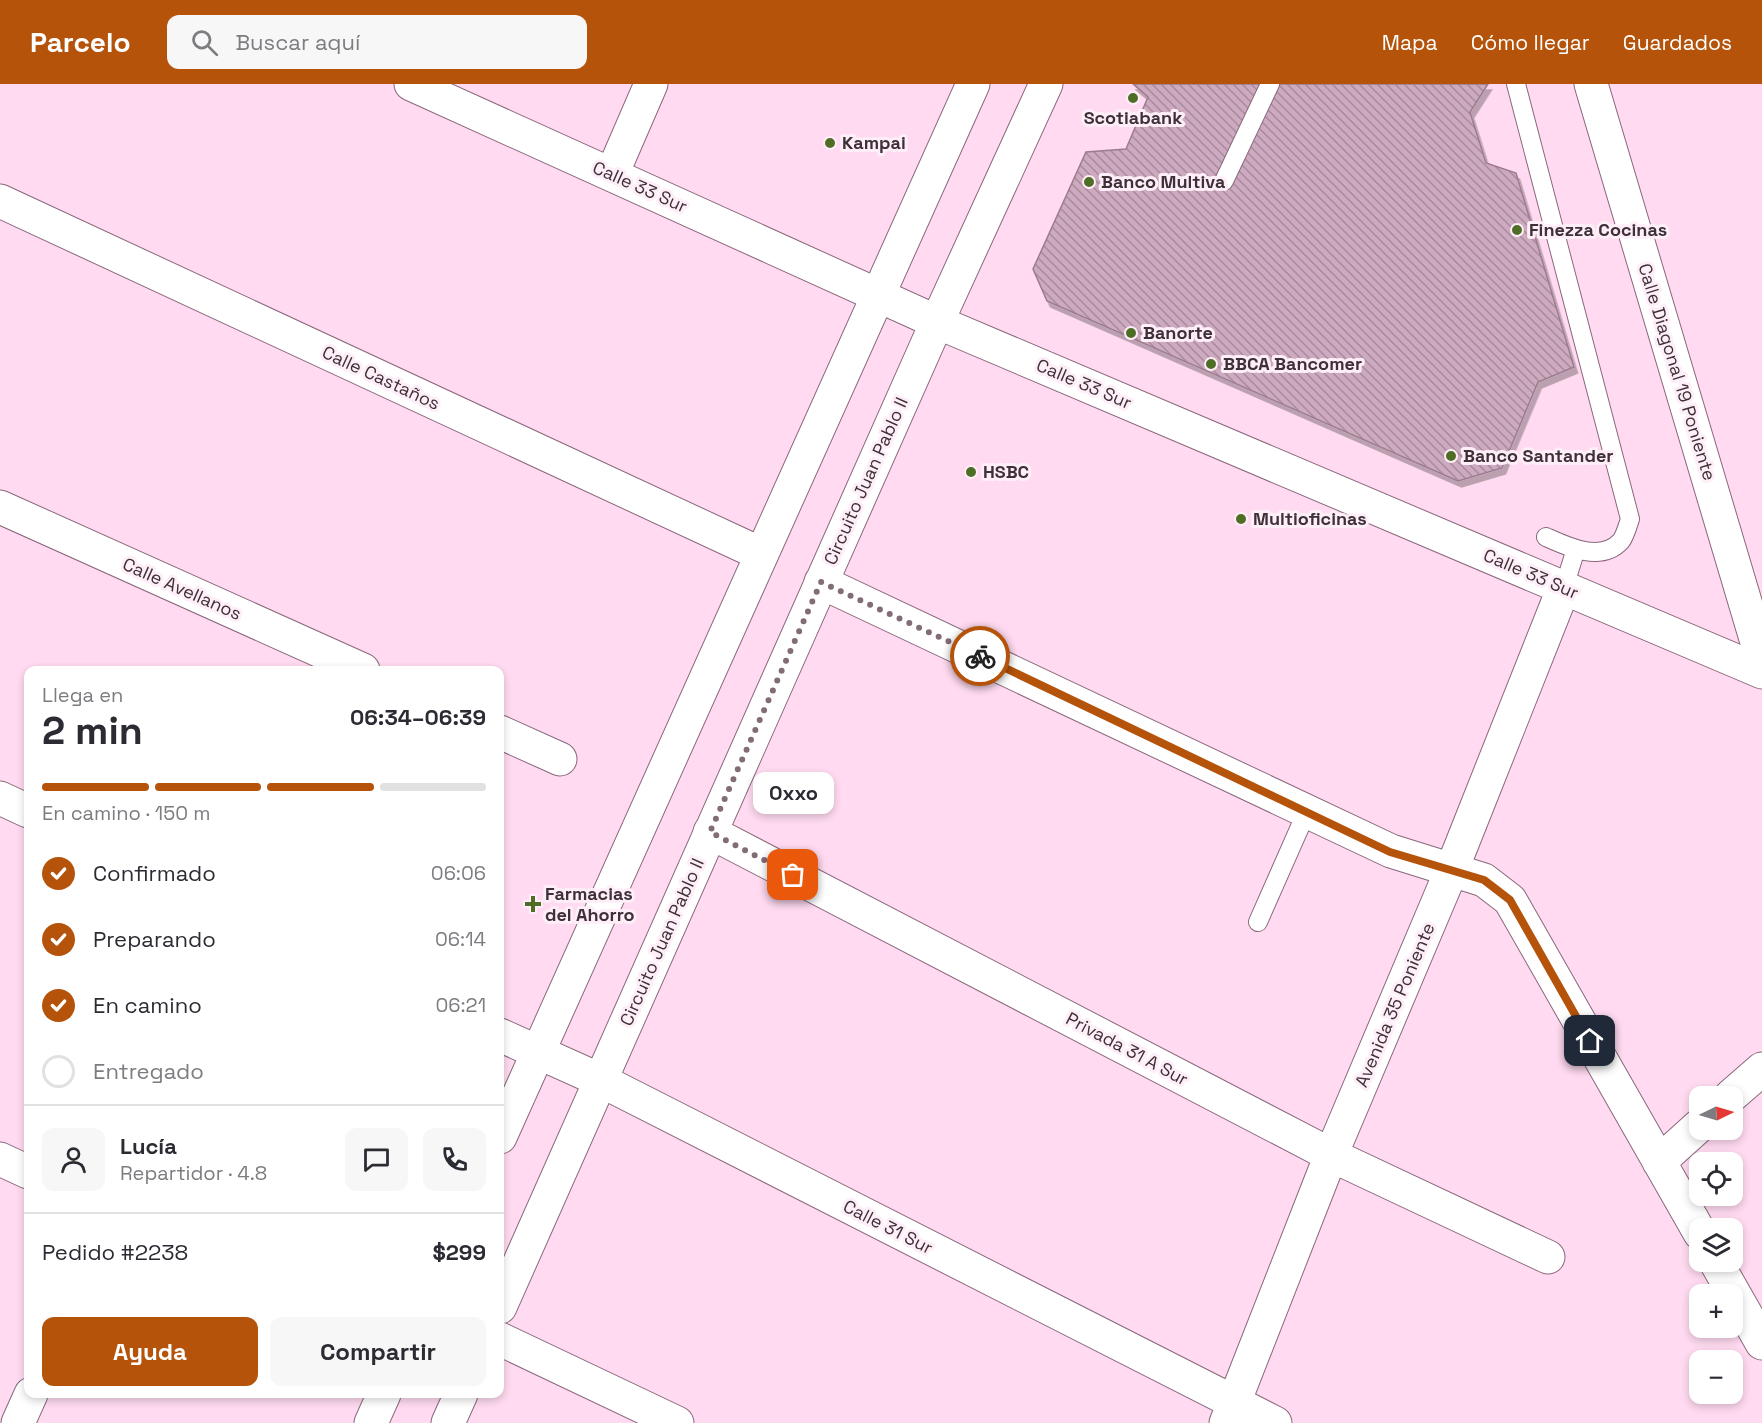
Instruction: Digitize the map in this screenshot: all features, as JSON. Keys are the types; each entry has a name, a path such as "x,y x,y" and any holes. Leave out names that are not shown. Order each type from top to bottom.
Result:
{"street":[{"name":"Calle 33 Sur","path":"411,84 937,322 1762,672"},
{"path":"612,174 651,84"},
{"path":"504,1128 973,84"},
{"name":"Circuito Juan Pablo II","path":"504,1298 937,322 1046,84"},
{"name":"Calle Diagonal 19 Poniente","path":"1591,84 1757,623 1762,660"},
{"name":"Calle Castaños","path":"0,201 761,554"},
{"name":"Calle Avellanos","path":"0,507 354,666"},
{"path":"821,582 1390,852 1484,880 1510,900 1691,1218"},
{"name":"Avenida 35 Poniente","path":"1230,1413 1331,1155 1452,869 1563,587"},
{"path":"504,734 560,759"},
{"path":"0,798 24,809"},
{"name":"Privada 31 A Sur","path":"710,832 1331,1155 1548,1257"},
{"name":"Calle 31 Sur","path":"504,1037 600,1080 1230,1413 1275,1423"},
{"path":"1742,1086 1762,1069"},
{"path":"1659,1162 1689,1135"},
{"path":"0,1159 24,1170"},
{"path":"1722,1272 1762,1343"},
{"path":"504,1341 677,1423"},
{"path":"18,1423 29,1398"},
{"path":"371,1423 382,1398"},
{"path":"448,1423 459,1398"}],"lane":[{"path":"1224,181 1270,84"},
{"path":"1516,84 1630,519 1621,541 1599,553 1576,549 1546,537"},
{"path":"1563,587 1576,549"},
{"path":"1258,922 1307,811"}],"building":[{"path":"1133,84 1488,84 1470,112 1486,163 1516,173 1574,367 1538,382 1502,468 1458,481 1047,301 1033,269 1086,152 1126,149 1148,97"}],"way so far":[{"path":"793,875 710,832 821,582 980,656"}],"place":[{"name":"Scotiabank","path":"1133,98"},
{"name":"Kampai","path":"830,143"},
{"name":"Banco Multiva","path":"1089,182"},
{"name":"Finezza Cocinas","path":"1517,230"},
{"name":"Banorte","path":"1131,333"},
{"name":"BBCA Bancomer","path":"1211,364"},
{"name":"Banco Santander","path":"1451,456"},
{"name":"HSBC","path":"971,472"},
{"name":"Multioficinas","path":"1241,519"},
{"name":"Oxxo","path":"793,875"},
{"name":"Farmacias del Ahorro","path":"533,904"}],"route":[{"path":"980,656 1390,852 1484,880 1510,900 1590,1041"}]}
